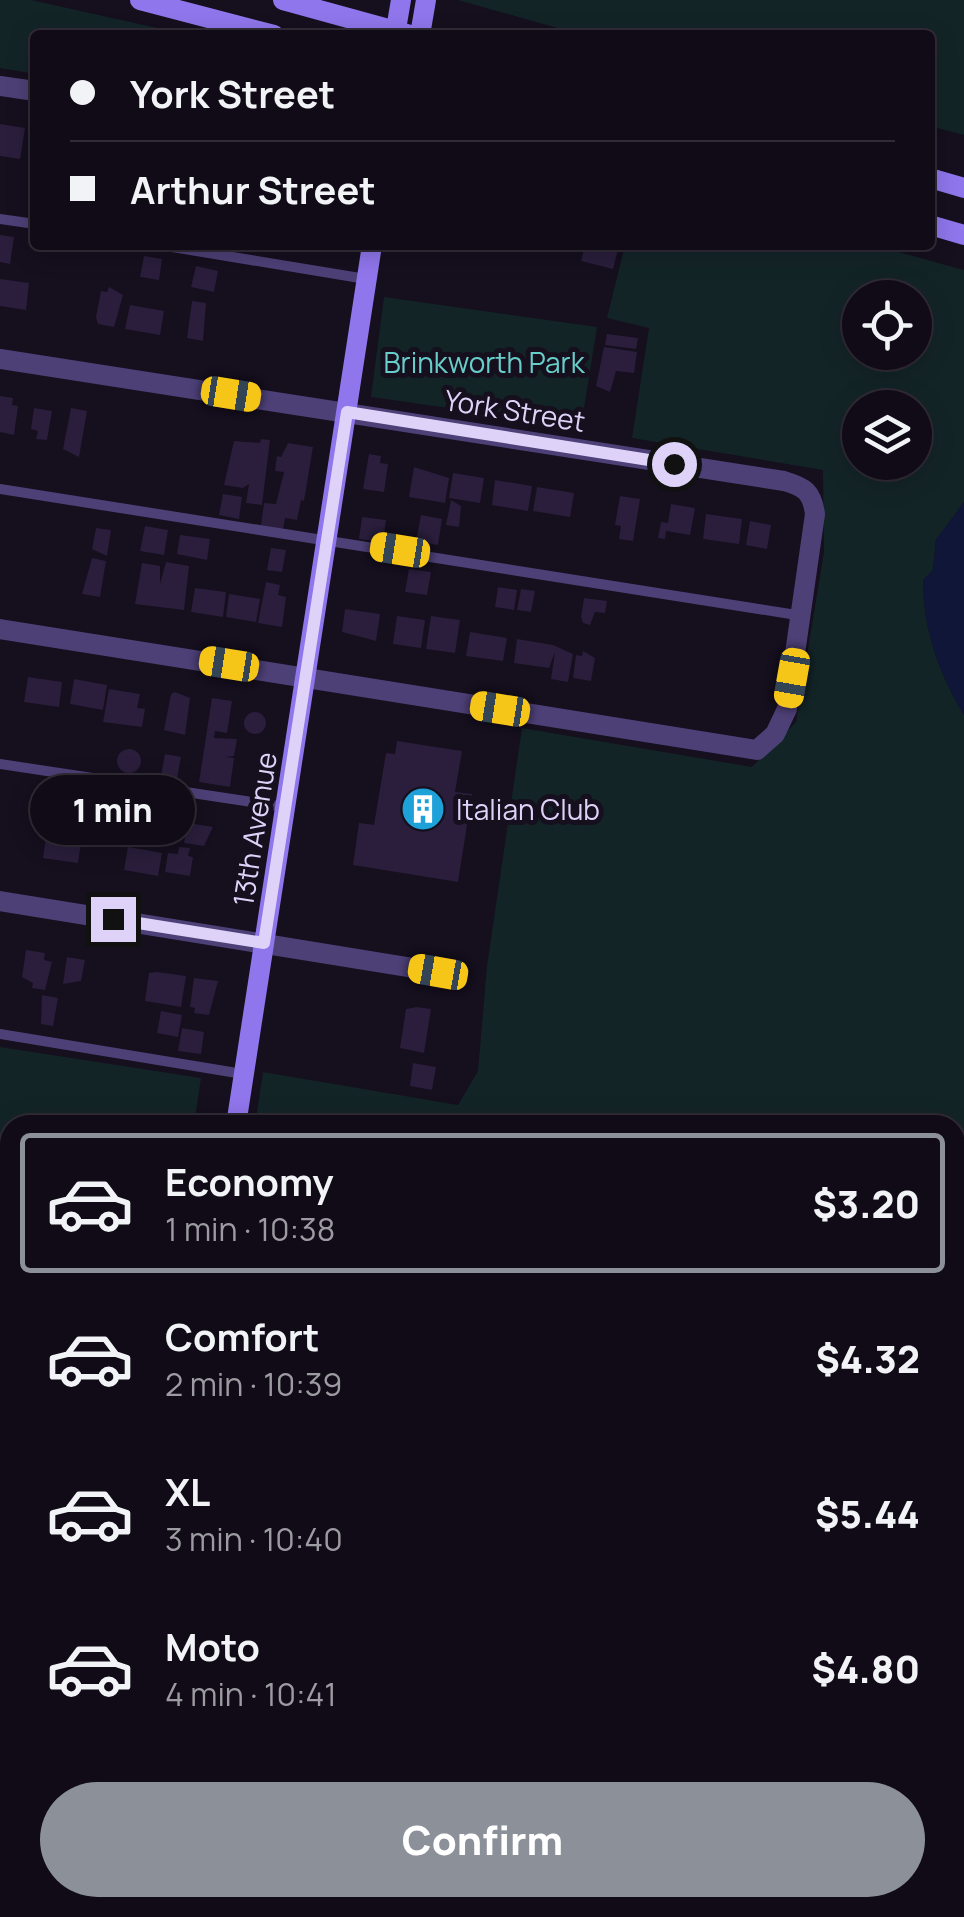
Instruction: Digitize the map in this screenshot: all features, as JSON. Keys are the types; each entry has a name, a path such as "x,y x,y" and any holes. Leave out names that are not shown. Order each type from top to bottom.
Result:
{"street":[{"path":"140,0 255,30"},
{"path":"284,0 386,30"},
{"path":"304,6 345,0"},
{"path":"400,30 401,0"},
{"path":"421,30 426,0"},
{"path":"0,86 30,89"},
{"path":"935,179 964,188"},
{"path":"935,226 964,234"},
{"name":"13th Avenue","path":"238,1115 371,250"},
{"name":"York Street","path":"0,358 804,487 812,498 803,616"},
{"path":"0,628 757,750 774,734 787,709 803,616"},
{"path":"0,901 438,972"}],"lane":[{"path":"0,218 30,223"},
{"path":"190,250 367,279"},
{"path":"0,489 803,616"},
{"path":"0,764 286,807"},
{"path":"0,1034 244,1074"}],"green space":[{"path":"0,0 31,0 166,30 30,30 30,73 0,68"},
{"path":"458,0 964,0 964,135 935,127 935,30 564,30"},
{"path":"624,250 891,250 964,270 964,502 936,540 933,570 923,580 934,650 964,715 964,1115 257,1115 263,1072 458,1105 478,1071 487,966 522,728 752,767 796,722 824,552 823,470 632,438 649,328 607,318"},
{"name":"Brinkworth Park","path":"384,297 597,327 581,427 371,397"},
{"path":"0,1047 201,1078 195,1115 0,1115"}],"water":[{"path":"964,502 964,715 934,650 923,580 933,570 936,540"}],"building":[{"path":"0,124 25,128 20,159 0,156"},
{"path":"0,235 14,237 10,264 0,262"},
{"path":"584,250 618,250 613,269 581,261"},
{"path":"144,256 162,259 159,280 140,277"},
{"path":"196,266 218,271 214,292 191,287"},
{"path":"0,279 29,283 26,310 0,306"},
{"path":"109,287 123,295 114,327 98,324 96,317 101,291 107,292"},
{"path":"192,301 206,303 203,341 187,338"},
{"path":"130,305 164,311 160,335 125,329"},
{"path":"607,334 638,338 636,349 605,345"},
{"path":"604,347 637,352 634,373 616,371 610,392 596,386"},
{"path":"0,396 13,398 12,405 18,406 14,435 0,432"},
{"path":"34,408 52,411 47,440 36,439 38,431 31,429"},
{"path":"71,408 87,411 79,457 63,449"},
{"path":"261,439 270,440 262,505 246,503 249,484 243,488 224,485 234,441 260,443"},
{"path":"288,443 313,447 304,501 301,500 297,520 285,518 283,529 261,525 264,503 276,504 284,472 275,471 277,456 281,457"},
{"path":"369,454 381,456 380,463 388,464 384,492 363,489"},
{"path":"414,467 449,478 445,503 409,497"},
{"path":"453,473 484,478 480,503 449,498"},
{"path":"495,480 532,486 528,511 492,505"},
{"path":"537,487 574,493 570,517 533,511"},
{"path":"223,494 242,497 239,519 219,515"},
{"path":"620,496 640,499 633,541 619,539 621,526 615,525"},
{"path":"451,500 461,506 459,527 446,525"},
{"path":"671,504 695,508 690,535 666,531 665,539 658,538 661,522 668,523"},
{"path":"706,514 742,519 739,544 703,539"},
{"path":"421,515 442,519 438,545 416,541"},
{"path":"362,517 386,520 383,542 359,539"},
{"path":"750,521 771,525 767,549 746,545"},
{"path":"145,526 168,530 164,555 140,551"},
{"path":"96,528 111,530 107,556 92,549"},
{"path":"180,535 210,539 207,560 177,554"},
{"path":"271,548 286,550 282,572 267,570"},
{"path":"92,558 106,561 100,597 82,594"},
{"path":"166,562 189,566 184,610 135,604 142,563 160,566 160,584"},
{"path":"409,569 431,572 427,595 405,592"},
{"path":"266,582 280,585 278,595 286,597 282,627 258,623"},
{"path":"498,587 517,590 514,610 495,607"},
{"path":"195,588 226,592 223,617 191,612"},
{"path":"521,589 535,591 531,612 517,610"},
{"path":"229,594 260,599 256,622 226,617"},
{"path":"584,598 607,601 605,613 595,612 590,625 583,623 581,617"},
{"path":"345,609 380,614 376,641 342,632"},
{"path":"397,616 425,620 421,648 393,644"},
{"path":"431,616 460,620 455,653 426,649"},
{"path":"470,632 507,638 503,661 466,656"},
{"path":"517,639 553,645 573,654 568,682 551,679 555,652 549,668 514,663"},
{"path":"583,651 595,658 591,681 573,678 576,655 582,656"},
{"path":"28,677 62,682 59,707 24,702"},
{"path":"74,679 107,685 103,710 70,704"},
{"path":"109,689 140,694 137,708 145,709 142,727 103,722"},
{"path":"171,694 190,698 185,735 164,730"},
{"path":"212,698 232,701 227,733 215,731 214,738 237,739 234,756 225,757 234,758 230,787 199,782"},
{"path":"255,712 263,715 263,731 255,734 247,731 244,723 247,715"},
{"name":"Italian Club","path":"397,741 462,751 455,792 472,794 458,882 353,865 359,823 374,825 386,753 395,754"},
{"path":"129,749 141,761 129,773 117,761"},
{"path":"165,754 181,757 177,779 161,776"},
{"path":"155,808 164,812 168,821 164,830 155,834 146,830 142,821 146,812"},
{"path":"188,823 213,827 204,846 184,843"},
{"path":"46,837 81,842 78,863 43,858"},
{"path":"128,847 162,853 158,876 124,870"},
{"path":"179,847 190,848 190,876 165,872 168,853 178,854"},
{"path":"26,950 45,953 44,960 52,962 45,990 32,988 33,983 22,977"},
{"path":"67,957 85,960 81,981 63,984"},
{"path":"149,973 186,976 181,1007 145,1001"},
{"path":"194,978 218,981 209,1015 194,1013 195,1008 190,1007"},
{"path":"42,995 58,998 53,1026 41,1024"},
{"path":"406,1009 431,1009 424,1053 400,1048"},
{"path":"161,1011 182,1015 178,1037 157,1033"},
{"path":"182,1028 204,1032 201,1054 178,1051"},
{"path":"413,1063 436,1067 432,1090 410,1086"}],"place":[{"name":"Italian Club","path":"423,809"}],"route":[{"path":"113,919 264,943 347,412 674,464"}]}
